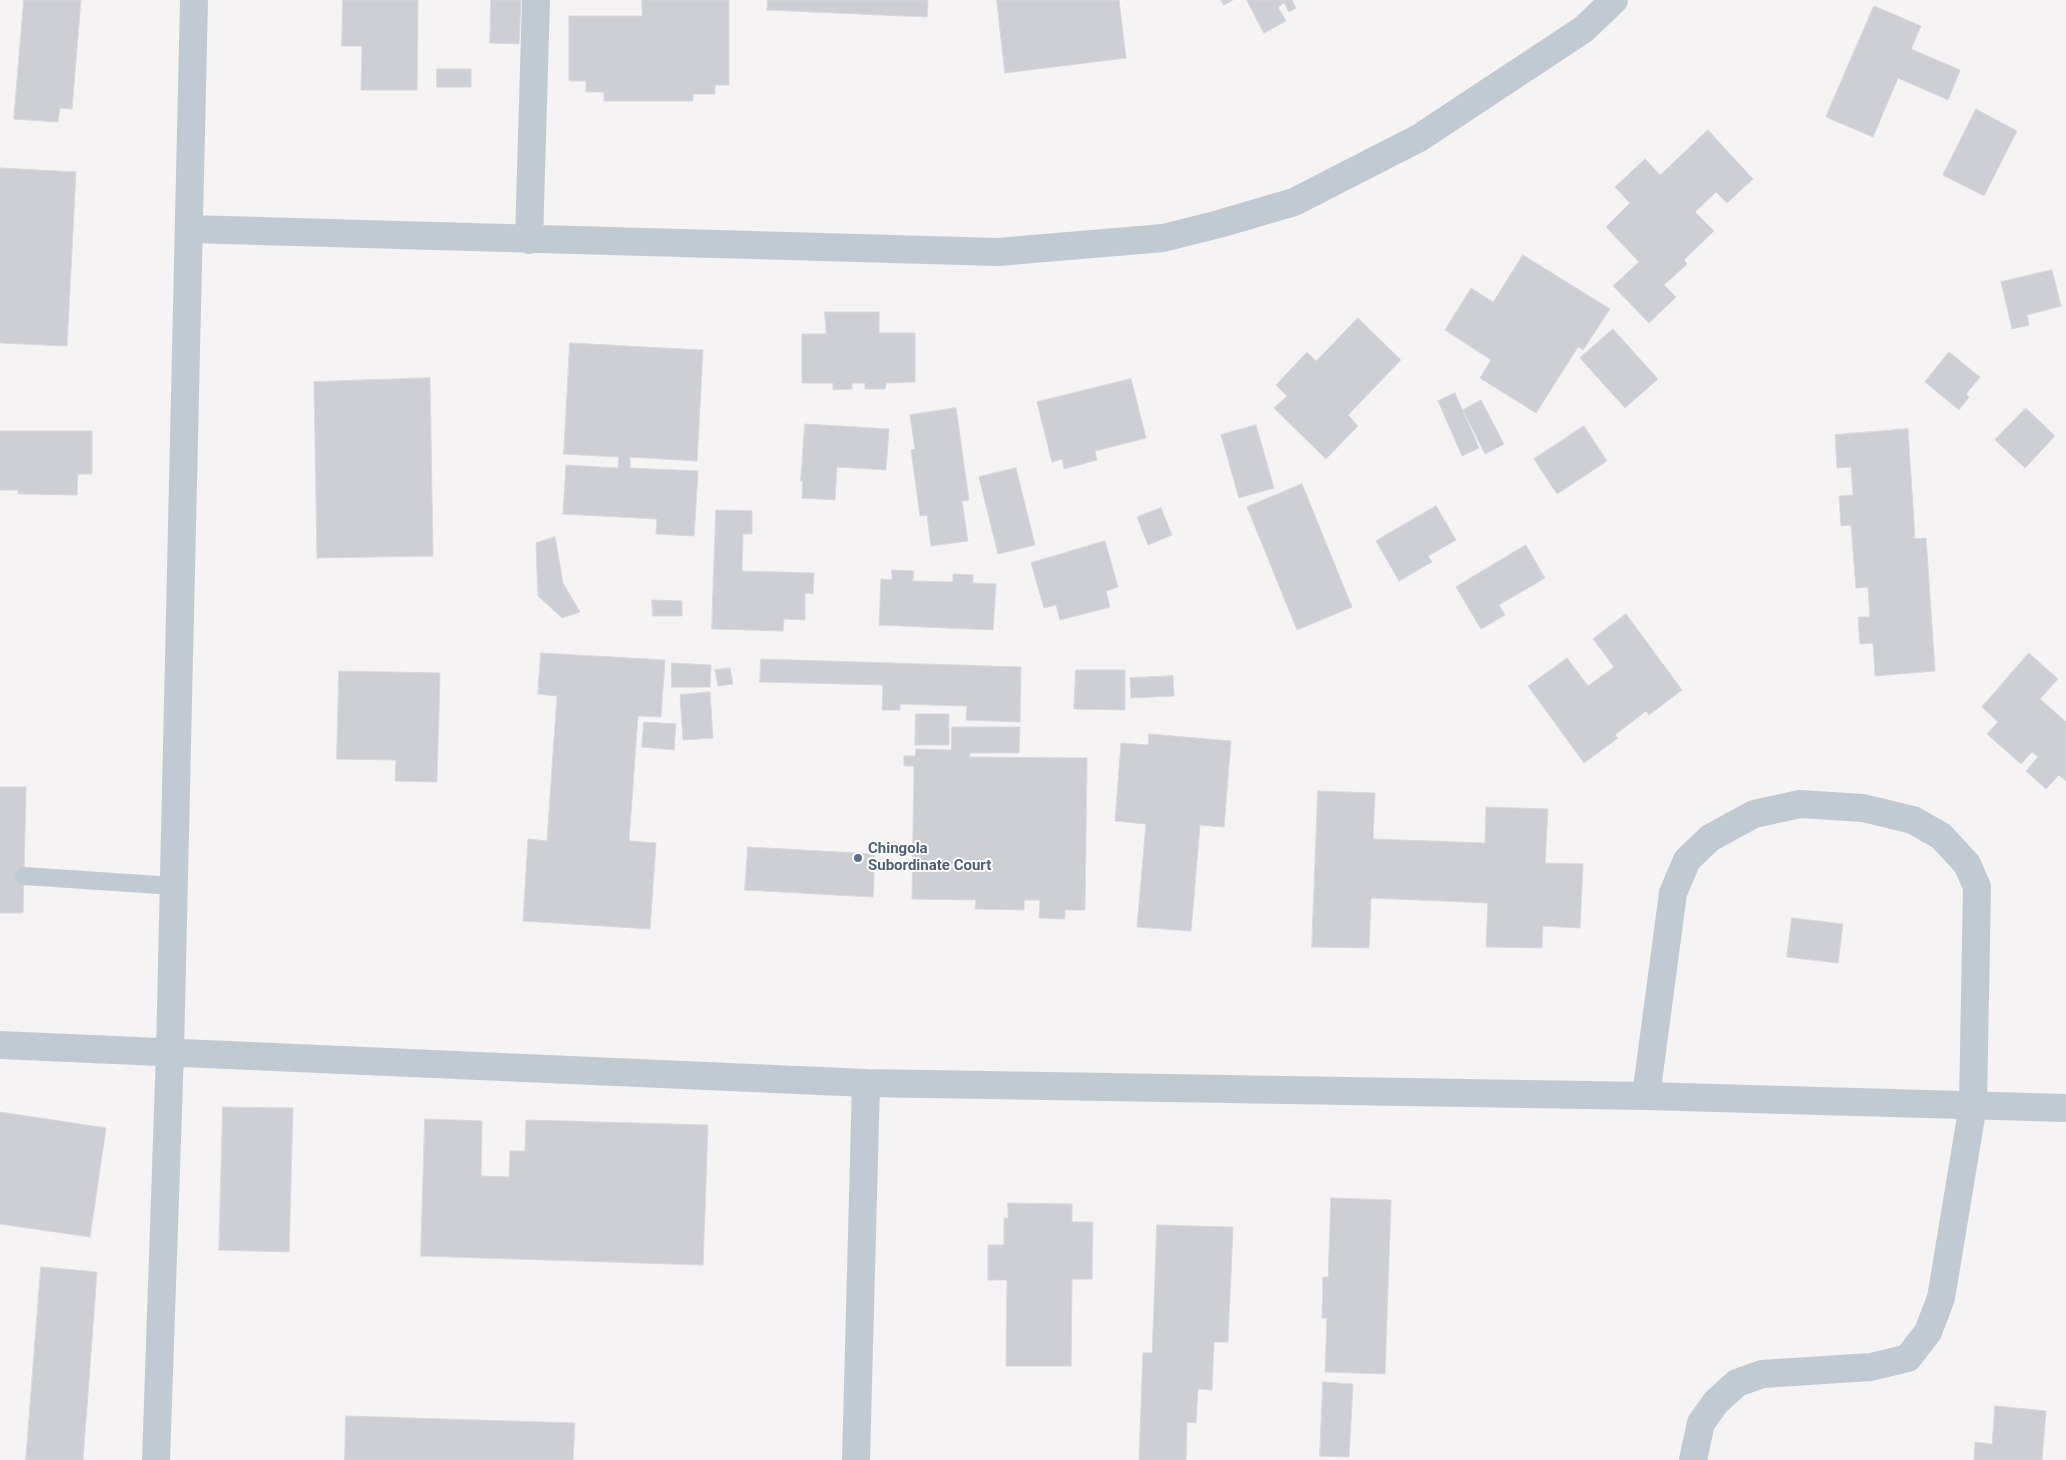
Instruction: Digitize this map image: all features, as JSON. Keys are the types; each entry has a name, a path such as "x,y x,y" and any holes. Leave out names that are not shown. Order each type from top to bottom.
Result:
{"street":[{"path":"156,1460 170,1052 194,0"},
{"path":"529,240 536,0"},
{"path":"189,229 998,252 1163,238 1220,224 1294,202 1419,138 1584,29 1614,0"},
{"path":"1646,1096 1673,893 1686,860 1710,838 1754,814 1800,804 1862,808 1913,820 1942,836 1967,864 1977,887 1973,1105 1941,1298 1928,1332 1908,1358 1871,1367 1762,1374 1737,1383 1716,1402 1701,1423 1693,1460"},
{"path":"0,1045 866,1083 1646,1096 2066,1108"},
{"path":"856,1460 866,1083"}],"lane":[{"path":"24,876 174,886"}],"building":[{"path":"24,0 81,0 72,109 60,108 58,122 14,119"},
{"path":"343,0 418,0 417,90 361,90 362,46 342,46"},
{"path":"491,0 521,0 519,44 490,43"},
{"path":"642,0 729,0 729,85 715,85 715,94 693,94 693,101 604,101 604,92 586,92 586,81 569,81 569,16 642,16"},
{"path":"768,0 928,0 927,17 767,10"},
{"path":"997,0 1119,0 1126,58 1005,73"},
{"path":"1221,0 1233,0 1224,5"},
{"path":"1247,0 1292,0 1296,8 1289,12 1284,3 1278,7 1286,21 1264,33"},
{"path":"1874,6 1921,26 1911,49 1960,70 1948,100 1898,78 1873,137 1826,117"},
{"path":"437,69 471,69 471,87 437,87"},
{"path":"1976,109 2017,131 1984,196 1943,175"},
{"path":"1708,130 1753,179 1727,203 1716,192 1695,212 1714,231 1684,260 1687,264 1664,285 1676,297 1649,323 1613,286 1639,262 1606,227 1630,203 1615,187 1645,159 1660,175"},
{"path":"0,168 76,172 67,346 0,343"},
{"path":"1523,255 1610,309 1583,350 1578,347 1536,413 1480,378 1491,360 1445,330 1471,288 1493,302"},
{"path":"2052,270 2061,306 2027,315 2029,325 2012,329 2001,282"},
{"path":"825,312 879,312 879,333 915,333 915,382 886,383 885,389 865,389 865,383 852,383 852,389 833,390 833,383 802,383 802,334 826,334"},
{"path":"1358,318 1401,360 1348,415 1358,426 1326,459 1274,408 1287,396 1276,385 1307,352 1316,361"},
{"path":"1613,329 1658,379 1625,408 1580,358"},
{"path":"570,343 703,350 697,461 630,457 630,468 698,471 694,536 656,534 657,519 563,514 566,465 618,468 619,457 564,454"},
{"path":"1949,352 1980,377 1966,394 1969,397 1959,410 1925,382"},
{"path":"430,378 433,556 317,558 314,382"},
{"path":"1131,379 1146,438 1095,451 1097,460 1064,469 1062,459 1052,462 1037,402"},
{"path":"1455,393 1479,448 1462,456 1438,401"},
{"path":"1481,400 1504,444 1485,454 1463,410"},
{"path":"956,408 969,500 962,501 968,541 931,546 927,515 920,516 911,450 915,449 910,415"},
{"path":"2026,408 2055,436 2025,468 1995,440"},
{"path":"805,424 889,429 886,470 837,467 835,500 802,498 803,481 801,481"},
{"path":"1256,425 1274,488 1239,498 1221,435"},
{"path":"1584,426 1607,461 1557,494 1534,459"},
{"path":"1908,429 1915,539 1926,538 1935,671 1875,676 1873,643 1860,644 1858,617 1870,617 1868,587 1856,588 1851,525 1841,526 1839,496 1853,495 1851,467 1837,468 1835,435"},
{"path":"0,431 92,431 92,474 78,474 77,495 18,494 18,490 0,490"},
{"path":"1016,468 1035,545 998,554 979,477"},
{"path":"1302,484 1352,607 1297,630 1247,507"},
{"path":"1436,506 1456,540 1428,556 1432,562 1399,581 1376,541"},
{"path":"1161,508 1172,535 1148,545 1137,517"},
{"path":"716,510 752,511 752,534 743,534 742,571 814,573 813,594 805,593 805,620 784,619 783,631 712,629"},
{"path":"555,537 563,583 580,612 562,618 538,596 536,543"},
{"path":"1105,541 1118,587 1106,591 1110,607 1060,620 1056,605 1044,608 1031,563"},
{"path":"1526,545 1545,578 1499,605 1505,615 1481,629 1456,587"},
{"path":"892,570 914,571 913,581 953,582 953,574 973,575 973,583 996,584 993,630 879,625 881,579 892,580"},
{"path":"652,600 682,601 682,616 653,616"},
{"path":"1626,614 1682,690 1649,715 1646,711 1615,735 1618,738 1584,763 1528,686 1567,658 1588,686 1614,667 1593,639"},
{"path":"541,653 665,660 661,717 638,716 629,841 656,843 650,929 523,921 528,839 547,841 557,696 538,694"},
{"path":"2029,653 2058,679 2040,699 2066,722 2066,781 2059,775 2046,789 2026,771 2038,757 2032,752 2021,764 1987,734 1998,722 1982,707"},
{"path":"761,659 1021,667 1020,722 966,720 967,706 900,704 900,710 882,710 883,685 760,682"},
{"path":"672,663 711,665 710,687 672,687"},
{"path":"730,668 733,684 718,686 715,670"},
{"path":"1076,670 1125,670 1125,710 1074,709"},
{"path":"339,671 440,673 437,782 395,781 396,760 337,759"},
{"path":"1173,676 1174,696 1131,698 1130,678"},
{"path":"710,692 713,738 683,740 680,695"},
{"path":"916,714 949,714 949,745 915,745"},
{"path":"644,722 676,724 674,750 642,747"},
{"path":"952,727 1020,727 1019,753 970,753 970,757 1087,758 1085,910 1065,910 1065,919 1039,918 1040,900 1024,900 1024,910 975,909 976,900 912,899 914,766 904,766 904,756 915,756 916,749 951,750"},
{"path":"1149,734 1231,741 1224,827 1200,825 1191,931 1137,927 1146,824 1115,821 1121,743 1148,745"},
{"path":"0,787 26,787 23,913 0,913"},
{"path":"1318,791 1375,793 1373,839 1485,843 1486,807 1548,809 1545,863 1583,864 1580,928 1543,926 1542,948 1486,947 1488,903 1371,898 1369,948 1312,947"},
{"path":"748,847 875,854 873,897 745,890"},
{"path":"1792,918 1843,924 1838,963 1787,957"},
{"path":"223,1107 293,1108 289,1252 219,1250"},
{"path":"0,1112 106,1128 90,1237 0,1224"},
{"path":"425,1119 482,1121 481,1176 509,1177 510,1151 525,1151 526,1120 708,1125 703,1265 421,1256"},
{"path":"1331,1198 1391,1200 1385,1374 1325,1372 1327,1318 1322,1318 1323,1277 1328,1277"},
{"path":"1008,1203 1072,1204 1072,1222 1093,1222 1092,1279 1072,1279 1071,1366 1006,1366 1007,1280 988,1280 988,1245 1004,1245 1004,1218 1008,1218"},
{"path":"1157,1225 1233,1227 1228,1342 1214,1342 1212,1390 1198,1389 1196,1423 1187,1422 1186,1460 1139,1460 1143,1353 1152,1353"},
{"path":"41,1267 97,1272 83,1460 26,1460"},
{"path":"1323,1382 1353,1384 1349,1457 1320,1456"},
{"path":"1995,1406 2046,1411 2042,1460 1974,1460 1975,1442 1992,1444"},
{"path":"346,1416 575,1423 573,1460 345,1460"}],"place":[{"name":"Chingola Subordinate Court","path":"858,858"}]}
